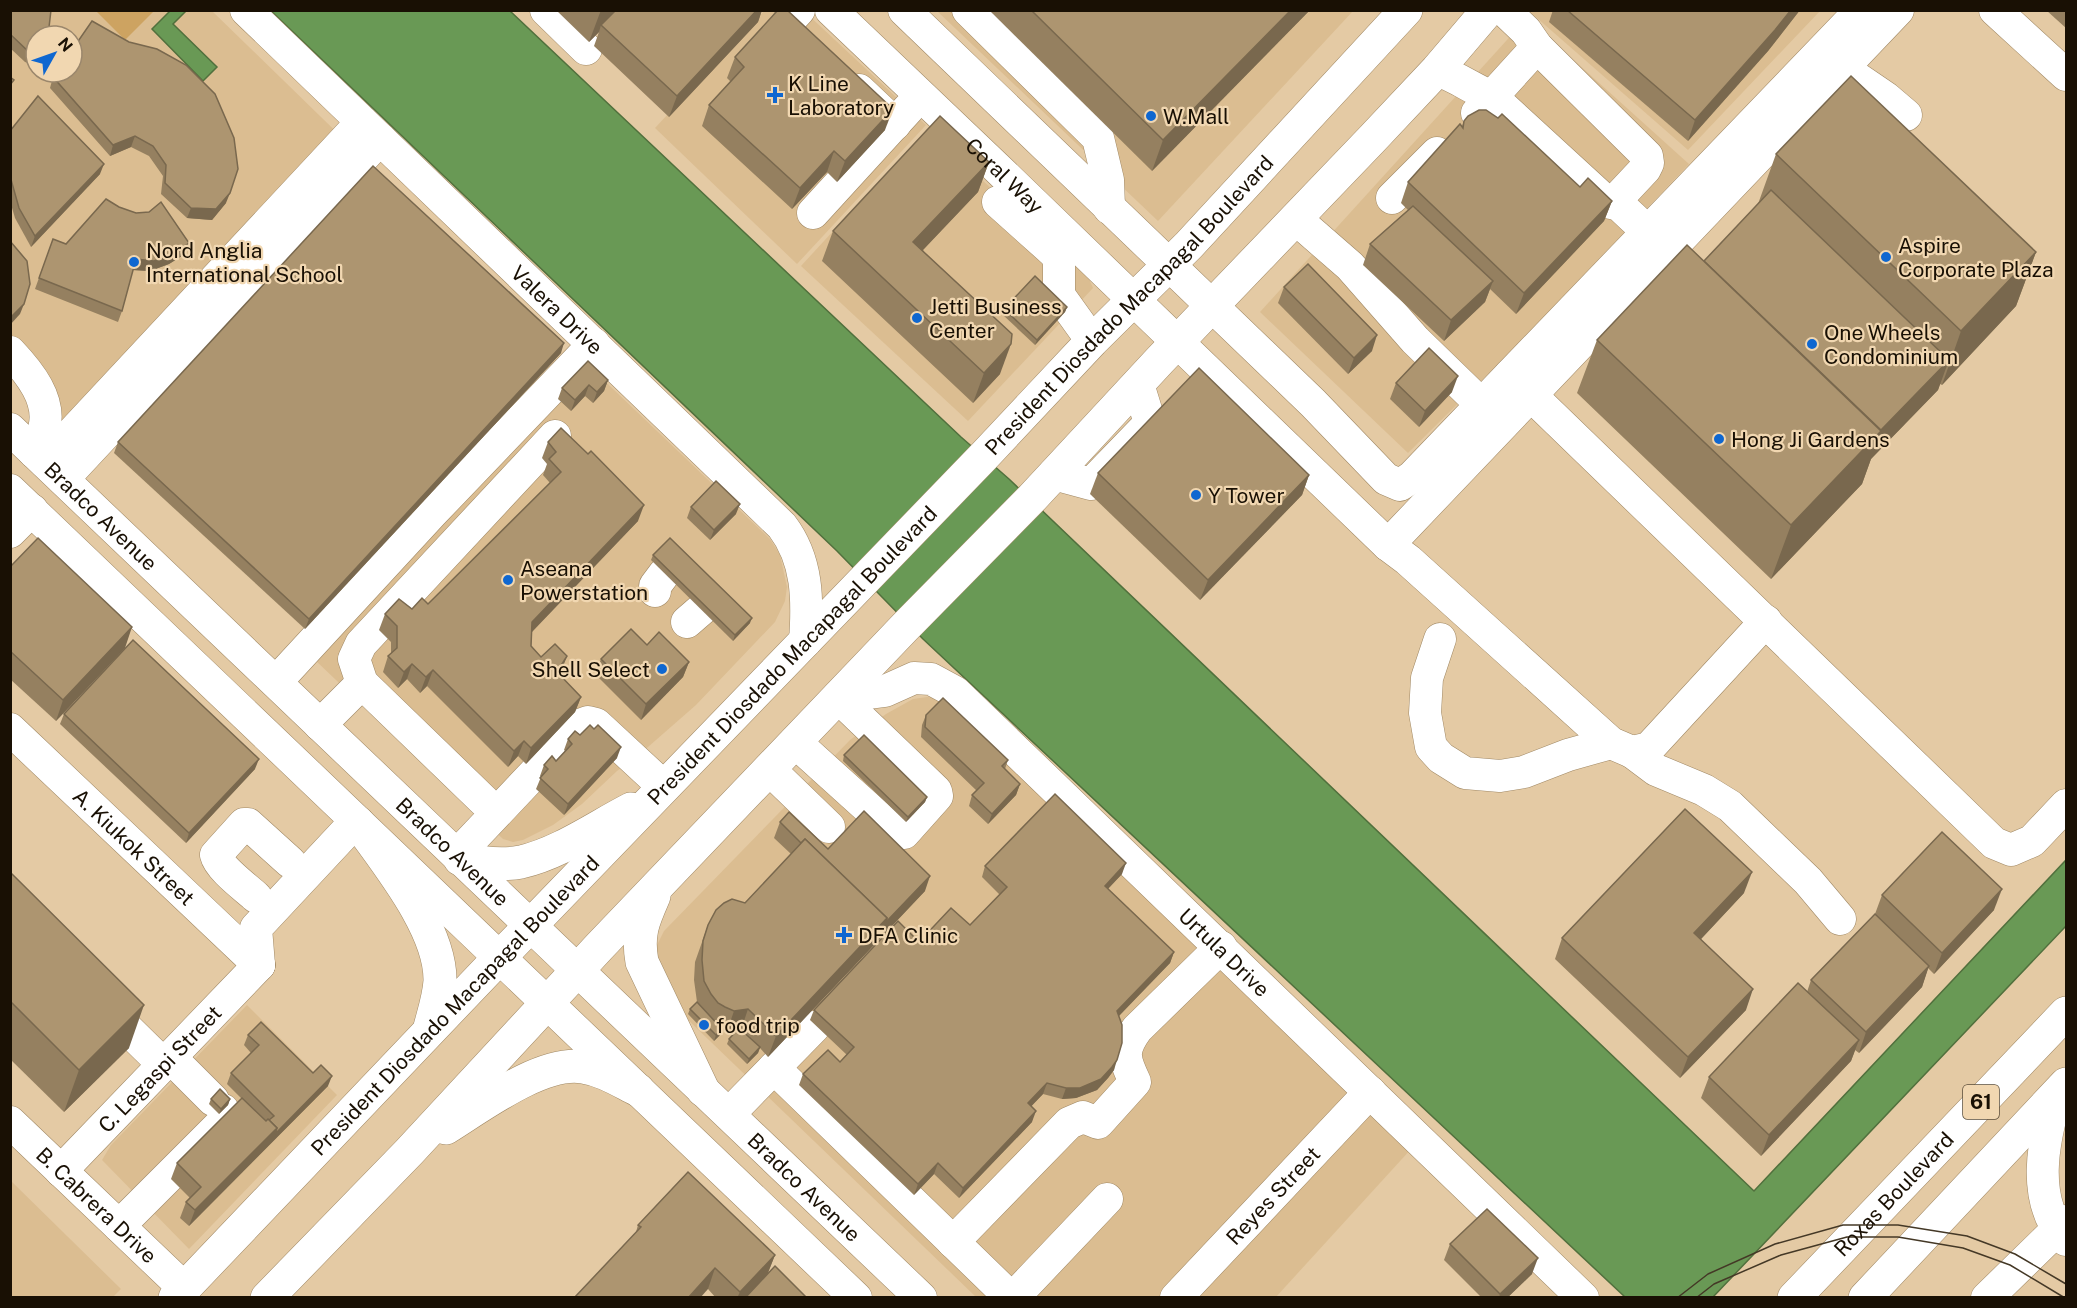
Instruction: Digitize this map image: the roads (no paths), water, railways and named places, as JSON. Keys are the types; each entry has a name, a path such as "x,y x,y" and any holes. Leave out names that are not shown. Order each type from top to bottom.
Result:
{"main road":[{"name":"President Diosdado Macapagal Boulevard","path":"179,1293 1092,341 1169,265 1288,140 1406,10"},
{"path":"267,1298 409,1152 577,970 769,769 1032,498 1177,342 1437,70 1488,10"},
{"path":"459,857 484,864 501,864 519,862 538,856 660,791"},
{"path":"357,822 408,896 433,943 438,960 440,982 428,1033"},
{"path":"660,884 641,928 642,962 703,1090"},
{"name":"Roxas Boulevard","path":"1794,1298 2067,1013"},
{"path":"409,1152 520,1083 558,1067 576,1066 594,1070 638,1090"},
{"name":"61","path":"1865,1298 2062,1089"}],"street":[{"name":"Valera Drive","path":"246,10 761,504 790,536 802,564 805,578 807,613 805,642"},
{"path":"546,10 585,48"},
{"name":"Coral Way","path":"831,10 1388,545 1408,560 1621,748 1656,770 1704,790 1730,806 1808,881 1839,919"},
{"path":"903,10 1313,403 1386,479 1400,485 1412,477 1482,405 1520,385 1898,10"},
{"path":"1437,70 1492,97 1601,197 1611,203 1615,201 1645,170 1648,164 1647,156 1537,47 1526,31 1504,10"},
{"path":"1388,545 1648,232 1861,10"},
{"path":"1995,10 2067,75"},
{"path":"931,36 975,15 1098,138 1108,180 1109,208"},
{"path":"1392,198 1492,97 1537,47"},
{"path":"1842,68 1906,115"},
{"path":"837,69 895,124"},
{"path":"813,213 920,96"},
{"path":"1031,132 1062,102"},
{"path":"47,464 371,130"},
{"path":"1615,201 1648,232"},
{"path":"998,202 1056,254 1059,262 1059,295 1092,341"},
{"path":"1296,219 1350,266 1414,340 1482,405"},
{"path":"1350,266 1373,245"},
{"path":"276,682 424,521 594,344"},
{"path":"10,352 29,372 43,400 47,464"},
{"path":"1520,385 1994,843 2011,850 2032,842 2067,805"},
{"name":"Bradco Avenue","path":"10,429 921,1298"},
{"path":"484,801 367,688 354,659 361,644 555,436"},
{"path":"10,532 21,500"},
{"name":"Bradco Avenue","path":"21,500 856,1298"},
{"path":"141,614 191,643 223,633"},
{"path":"1440,639 1427,678 1425,712 1431,747 1441,758 1465,773 1500,776 1524,772 1568,755 1621,748 1649,748 1766,621"},
{"name":"Urtula Drive","path":"838,697 885,692 914,678 931,679 955,692 1583,1298"},
{"path":"326,730 367,688"},
{"path":"795,742 897,834 904,833 937,796 936,791 838,697"},
{"path":"459,857 580,725 588,722 596,724 660,791"},
{"name":"A. Kiukok Street","path":"10,729 259,965"},
{"path":"769,769 829,827"},
{"path":"259,965 256,928 357,822"},
{"path":"256,897 228,871 216,855 244,824 249,824 290,862"},
{"path":"196,905 228,871"},
{"path":"953,1242 1069,1123 1083,1117 1098,1123 1135,1082 1126,1063 1125,1050 1129,1040 1137,1029 1221,947"},
{"name":"C. Legaspi Street","path":"61,1171 259,965"},
{"path":"84,987 218,1105 224,1119 119,1226"},
{"path":"729,1114 814,1027"},
{"path":"774,1068 1012,1298 1107,1199"},
{"path":"1987,1298 2064,1230 2046,1198 2042,1164 2046,1130 2062,1089"},
{"name":"Reyes Street","path":"1176,1298 1370,1092"},
{"path":"711,1158 695,1135 696,1125 703,1118 716,1118 735,1137 758,1143"},
{"name":"B. Cabrera Drive","path":"16,1139 61,1171 119,1226 179,1293"}],"tram line":[{"path":"1677,1298 1708,1274 1775,1244 1843,1225 1898,1225 1967,1236 2015,1254 2066,1284"},
{"path":"1696,1298 1714,1284 1781,1255 1847,1237 1898,1237 1963,1248 2010,1265 2065,1298"}],"place":[{"name":"K Line Laboratory","path":"775,95"},
{"name":"W.Mall","path":"1151,116"},
{"name":"Aspire Corporate Plaza","path":"1886,257"},
{"name":"Nord Anglia International School","path":"134,262"},
{"name":"Jetti Business Center","path":"917,318"},
{"name":"One Wheels Condominium","path":"1812,344"},
{"name":"Hong Ji Gardens","path":"1719,439"},
{"name":"Y Tower","path":"1196,495"},
{"name":"Aseana Powerstation","path":"508,580"},
{"name":"Shell Select","path":"662,669"},
{"name":"DFA Clinic","path":"844,935"},
{"name":"food trip","path":"704,1025"}]}
